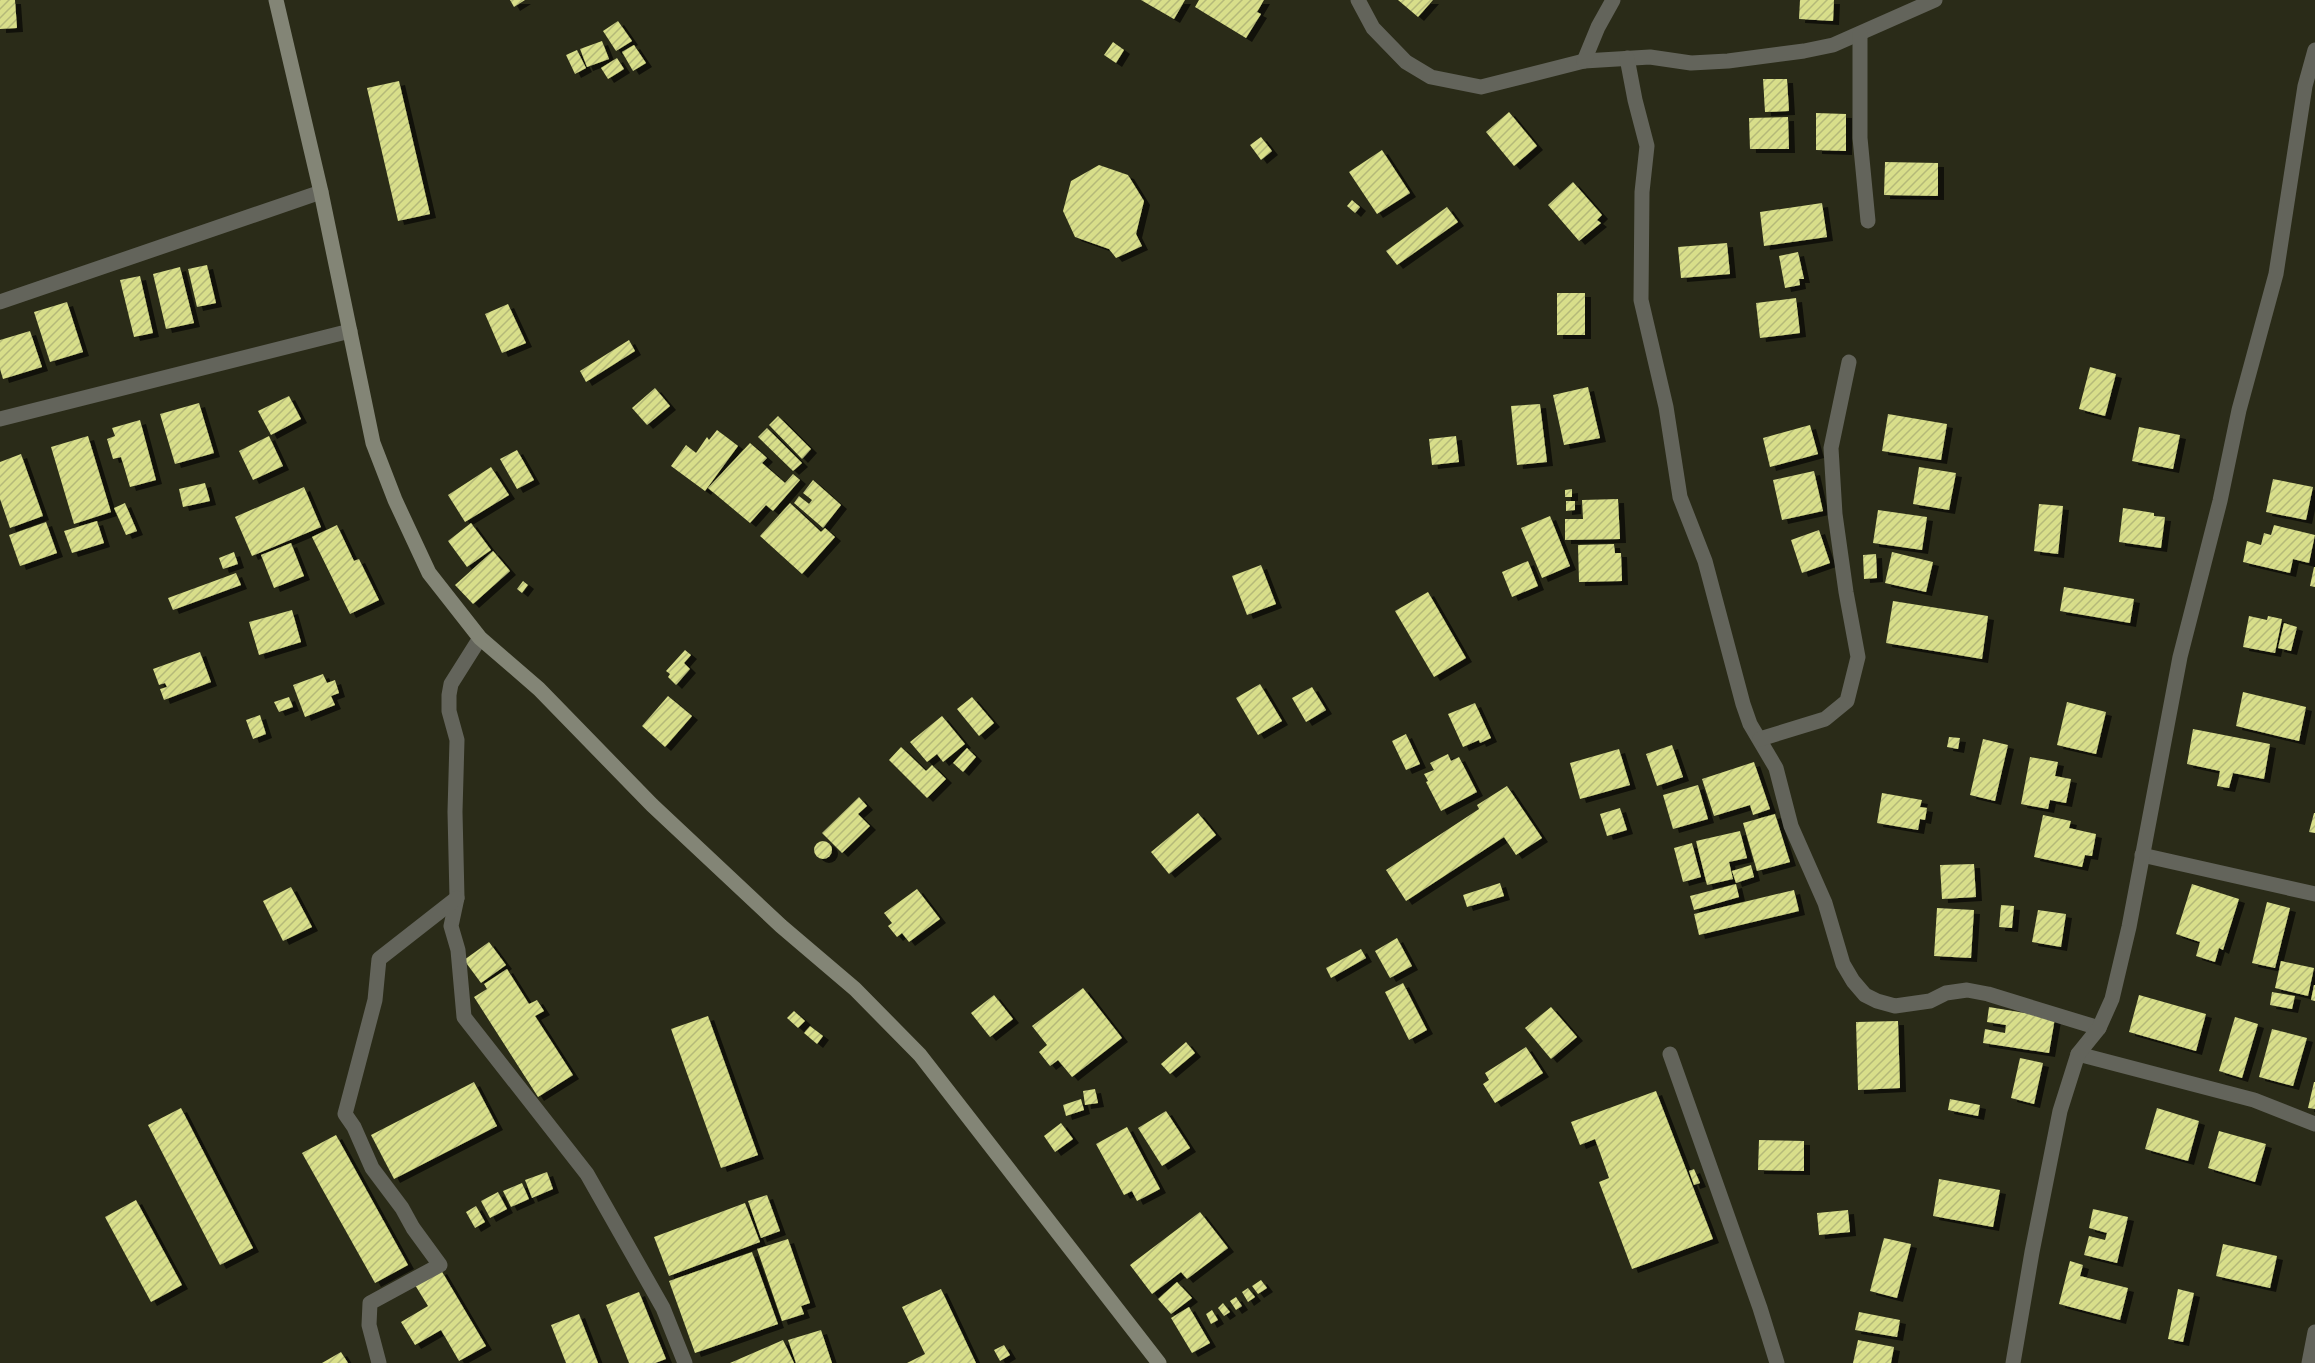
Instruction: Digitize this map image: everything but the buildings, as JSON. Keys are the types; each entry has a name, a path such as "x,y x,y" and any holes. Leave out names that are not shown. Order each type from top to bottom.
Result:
{"main road":[{"path":"276,0 321,192 374,443 395,500 429,573 480,638 539,688 652,805 780,926 855,989 920,1055 1159,1363"}],"street":[{"path":"1358,0 1373,28 1406,62 1431,77 1481,87 1584,62 1650,57 1691,63 1728,61 1804,51 1833,45 1935,0"},
{"path":"1584,62 1598,27 1613,0"},
{"path":"1860,34 1860,138 1868,221"},
{"path":"2013,1363 2060,1111 2078,1054 2099,1028 2112,999 2129,927 2180,657 2218,512 2239,410 2276,274 2315,50"},
{"path":"1627,58 1647,146 1642,192 1641,300 1666,407 1680,497 1705,561 1743,704 1750,724 1776,768 1791,826 1825,903 1843,964 1865,995 1895,1006 1930,1001 1946,993 1967,990 1988,994 2099,1028"},
{"path":"0,302 321,192"},
{"path":"0,419 350,331"},
{"path":"1760,739 1825,719 1846,701 1858,657 1835,514 1831,448 1849,362"},
{"path":"480,638 451,684 449,695 450,711 457,740 455,812 457,898 451,926 458,950 464,1017 587,1174 663,1308 685,1363"},
{"path":"2142,855 2315,888"},
{"path":"2142,855 2315,894"},
{"path":"379,1363 369,1325 370,1303 440,1265 372,1168 354,1127 345,1114 375,1000 379,958 457,898"},
{"path":"1670,1054 1760,1308 1777,1363"},
{"path":"2078,1054 2254,1100 2315,1124"},
{"path":"2309,1363 2315,1332"}]}
